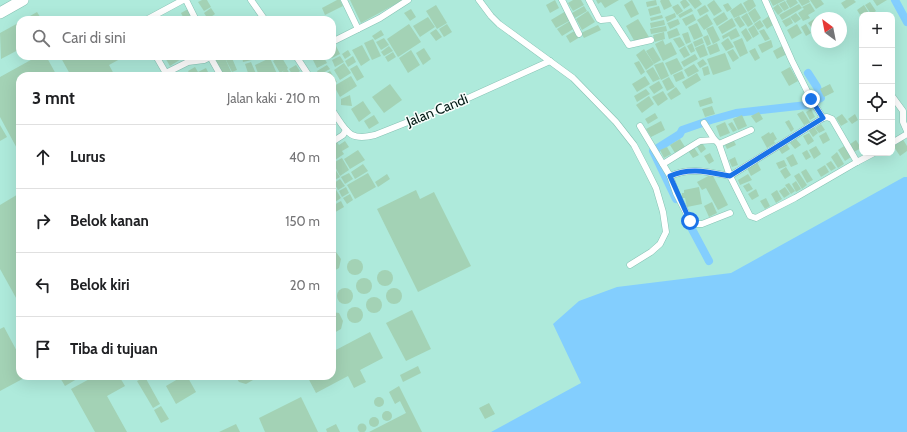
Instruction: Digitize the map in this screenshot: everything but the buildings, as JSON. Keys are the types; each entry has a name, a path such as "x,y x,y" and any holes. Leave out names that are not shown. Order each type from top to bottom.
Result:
{"highway":[{"path":"0,13 23,0"}],"street":[{"path":"154,16 185,0 194,16"},
{"path":"251,0 262,16"},
{"path":"344,0 358,29"},
{"path":"336,40 380,18 408,0"},
{"path":"479,0 499,24 573,78 616,122 634,146 656,188 663,212 666,232 660,244 651,252 630,265"},
{"path":"562,0 579,34"},
{"path":"589,0 599,19 612,19 629,45 652,40"},
{"path":"765,0 792,61 811,99 823,118"},
{"path":"158,60 165,72"},
{"path":"172,72 188,62 204,60"},
{"path":"212,60 218,72"},
{"path":"299,60 307,72"},
{"name":"Jalan Candi","path":"346,130 352,136 359,138 375,135 466,99 550,61"},
{"path":"895,100 903,111 903,122 907,131"},
{"path":"336,116 346,130 343,135 336,139"},
{"path":"670,176 684,171 693,170 730,176 823,118 827,117 832,119 857,162"},
{"path":"704,123 719,144 730,176 750,216 756,218 795,198 868,156"},
{"path":"640,126 670,176 676,193 692,224 702,224 730,213"},
{"path":"719,144 751,130"},
{"path":"895,141 907,134"},
{"path":"663,164 700,141 714,139"}],"water":[{"path":"904,177 907,177 907,432 491,432 581,383 553,324 579,301 617,287 731,273"}],"waterway":[{"path":"895,0 907,22"},
{"path":"676,199 653,151 680,134 682,130 711,120 736,113 807,105 821,98 817,87 808,73"},
{"path":"686,218 709,261"}],"route":[{"path":"690,221 676,193 670,176 684,171 693,170 730,176 823,118 811,99"}]}
